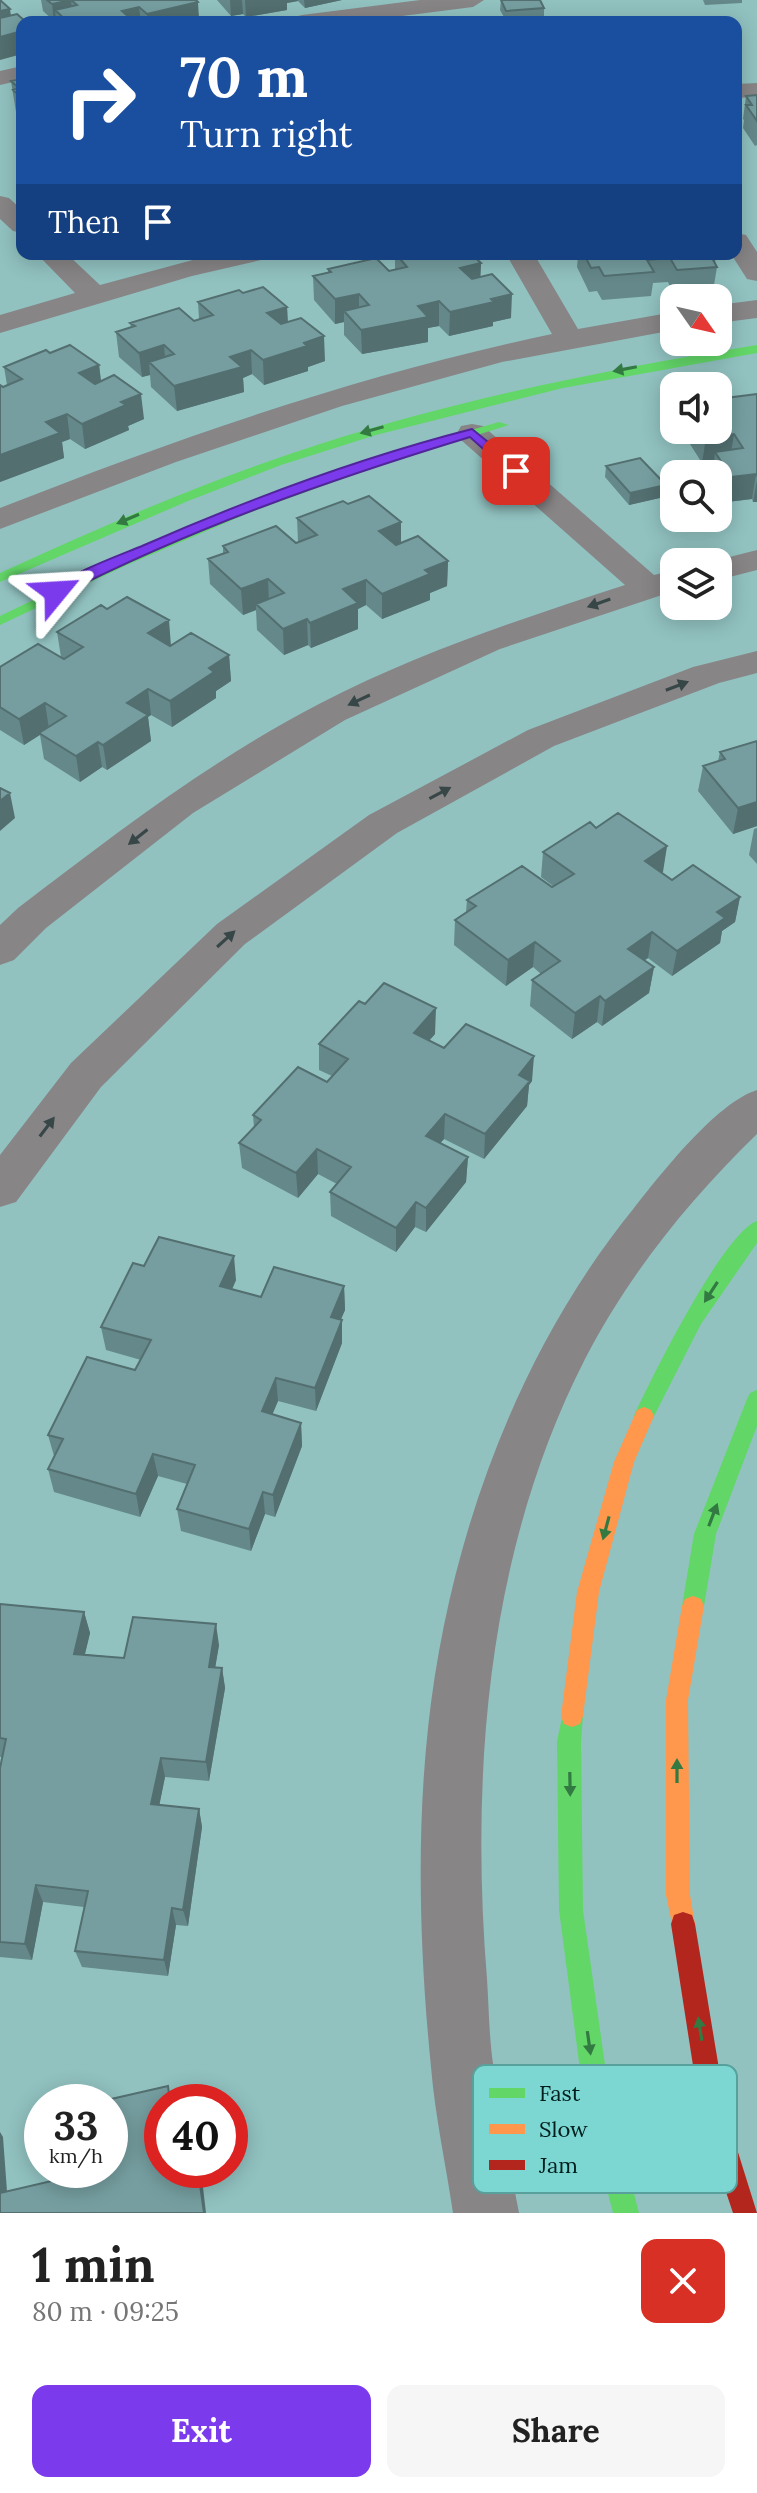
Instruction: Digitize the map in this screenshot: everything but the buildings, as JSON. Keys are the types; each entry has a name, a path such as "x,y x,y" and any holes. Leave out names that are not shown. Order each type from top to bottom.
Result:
{"street":[{"path":"331,16 388,4 473,0"},
{"path":"0,204 16,219"},
{"path":"742,250 757,273"},
{"path":"57,260 93,294"},
{"path":"0,324 93,294 227,260"},
{"path":"524,260 569,338"},
{"path":"732,312 757,309"},
{"path":"0,519 135,465 281,414 414,373 569,338 660,323"},
{"path":"0,578 79,539 200,488 319,446 439,410 559,382 757,349"},
{"path":"0,621 113,564 232,512 352,469 515,423"},
{"path":"472,433 660,584"},
{"path":"79,539 113,564"},
{"path":"732,566 757,560"},
{"path":"0,950 32,918 180,804 332,712 488,641 660,584"},
{"path":"0,1189 86,1075 231,934 383,824 541,738 706,675 757,662"},
{"path":"473,2134 462,2068 450,1889 456,1728 479,1586 516,1461 565,1350 623,1255 689,1172 757,1107"},
{"path":"592,2065 571,1910 569,1741 588,1592 624,1462 674,1349 736,1253 757,1229"},
{"path":"706,2065 678,1895 677,1700 705,1534 757,1399"},
{"path":"737,2186 746,2213"},
{"path":"483,2193 486,2213"},
{"path":"621,2193 626,2213"}],"traffic: fast":[{"path":"0,578 183,498 372,432 563,384 757,349"},
{"path":"0,621 184,535 309,485 503,425"},
{"path":"644,1416 694,1318 723,1272 757,1229"},
{"path":"693,1606 705,1534 757,1399"},
{"path":"572,1716 569,1741 571,1910 592,2065"},
{"path":"621,2193 626,2213"}],"traffic: slow":[{"path":"572,1716 588,1592 624,1462 644,1416"},
{"path":"683,1924 678,1895 677,1700 693,1606"}],"traffic: jam":[{"path":"683,1924 706,2065"},
{"path":"737,2186 746,2213"}],"route":[{"path":"56,592 232,512 352,469 472,433 516,471"}]}
